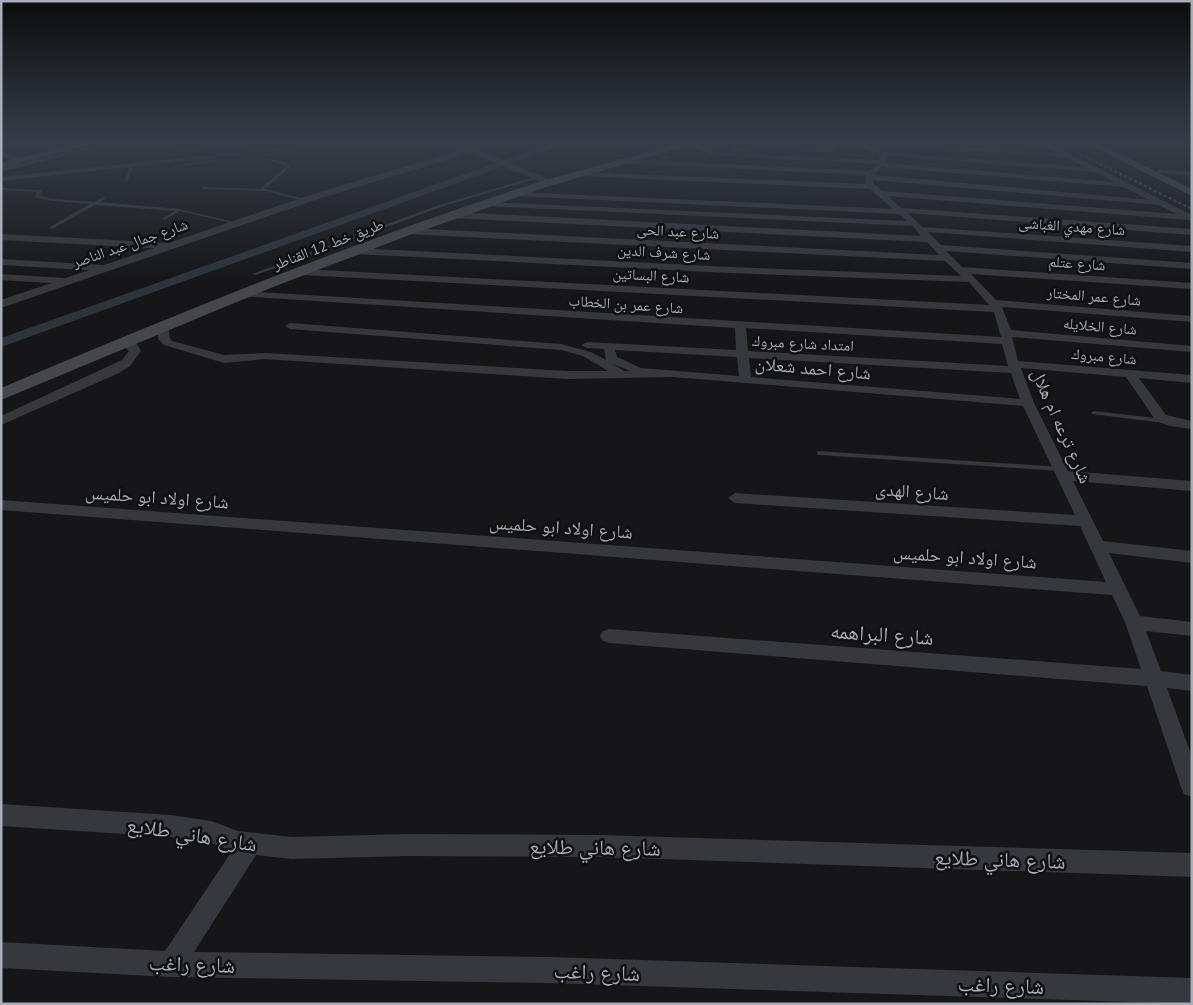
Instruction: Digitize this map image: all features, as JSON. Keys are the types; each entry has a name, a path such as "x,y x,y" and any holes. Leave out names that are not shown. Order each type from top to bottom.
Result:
{"main road":[{"name":"طريق خط 12 القناطر","path":"1,395 242,294 408,231 527,189"}],"street":[{"name":"شارع جمال عبد الناصر","path":"1,304 102,268 339,189"},
{"path":"515,194 671,189"},
{"name":"شارع ترعه ام هلال","path":"887,189 917,227 959,270 972,279 996,306 1028,403 1134,622 1152,678 1190,780"},
{"path":"925,189 1192,232"},
{"path":"941,189 1190,218"},
{"path":"973,189 1160,203"},
{"path":"1133,189 1190,218"},
{"name":"شارع مهدي الغباشى","path":"484,204 917,227 1192,249"},
{"path":"453,215 1192,266"},
{"name":"شارع عبد الحى","path":"408,231 938,248"},
{"path":"1,237 168,246"},
{"name":"شارع شرف الدين","path":"355,251 730,270 972,279"},
{"path":"1,262 102,268"},
{"name":"شارع عتلم","path":"959,270 1192,286"},
{"name":"شارع البساتين","path":"302,272 996,306"},
{"path":"1,277 64,281"},
{"name":"شارع عمر بن الخطاب","path":"242,294 740,326 1007,337"},
{"name":"شارع عمر المختار","path":"996,306 1192,319"},
{"path":"163,326 164,338 168,343 224,359 281,356 521,372 625,376 670,375"},
{"path":"290,326 561,347 587,354 625,376"},
{"path":"740,326 745,380"},
{"name":"شارع الخلايله","path":"1007,337 1192,349"},
{"path":"1,421 115,370 126,363 135,351 132,345 125,342"},
{"name":"امتداد شارع مبروك","path":"587,346 1015,367"},
{"name":"شارع احمد شعلان","path":"609,347 611,359 620,365 639,371 1028,403"},
{"name":"شارع مبروك","path":"1015,367 1187,379"},
{"path":"1130,374 1164,421 1192,425"},
{"path":"1187,379 1192,390"},
{"path":"1061,472 1192,486"},
{"name":"شارع الهدى","path":"735,498 1085,521"},
{"name":"شارع اولاد ابو حلميس","path":"1,505 1118,588"},
{"path":"1098,546 1192,557"},
{"path":"1134,622 1192,629"},
{"name":"شارع البراهمه","path":"609,636 1152,678 1192,683"},
{"name":"شارع هاني طلايع","path":"1,815 171,826 211,832 250,844 292,848 599,846 1192,865"},
{"path":"171,964 250,844"},
{"name":"شارع راغب","path":"1,956 171,964 550,970 1192,991"}],"lane":[{"path":"20,189 40,191 36,195 39,198 179,210 236,223"},
{"path":"230,189 261,190 303,200"},
{"path":"254,274 440,206 513,189"},
{"path":"52,228 104,198"},
{"path":"164,219 179,210"},
{"path":"1094,413 1164,421"},
{"path":"820,453 1061,472"}],"waterway":[{"path":"1,343 433,189"}],"railway":[{"path":"1151,189 1192,209"}]}
